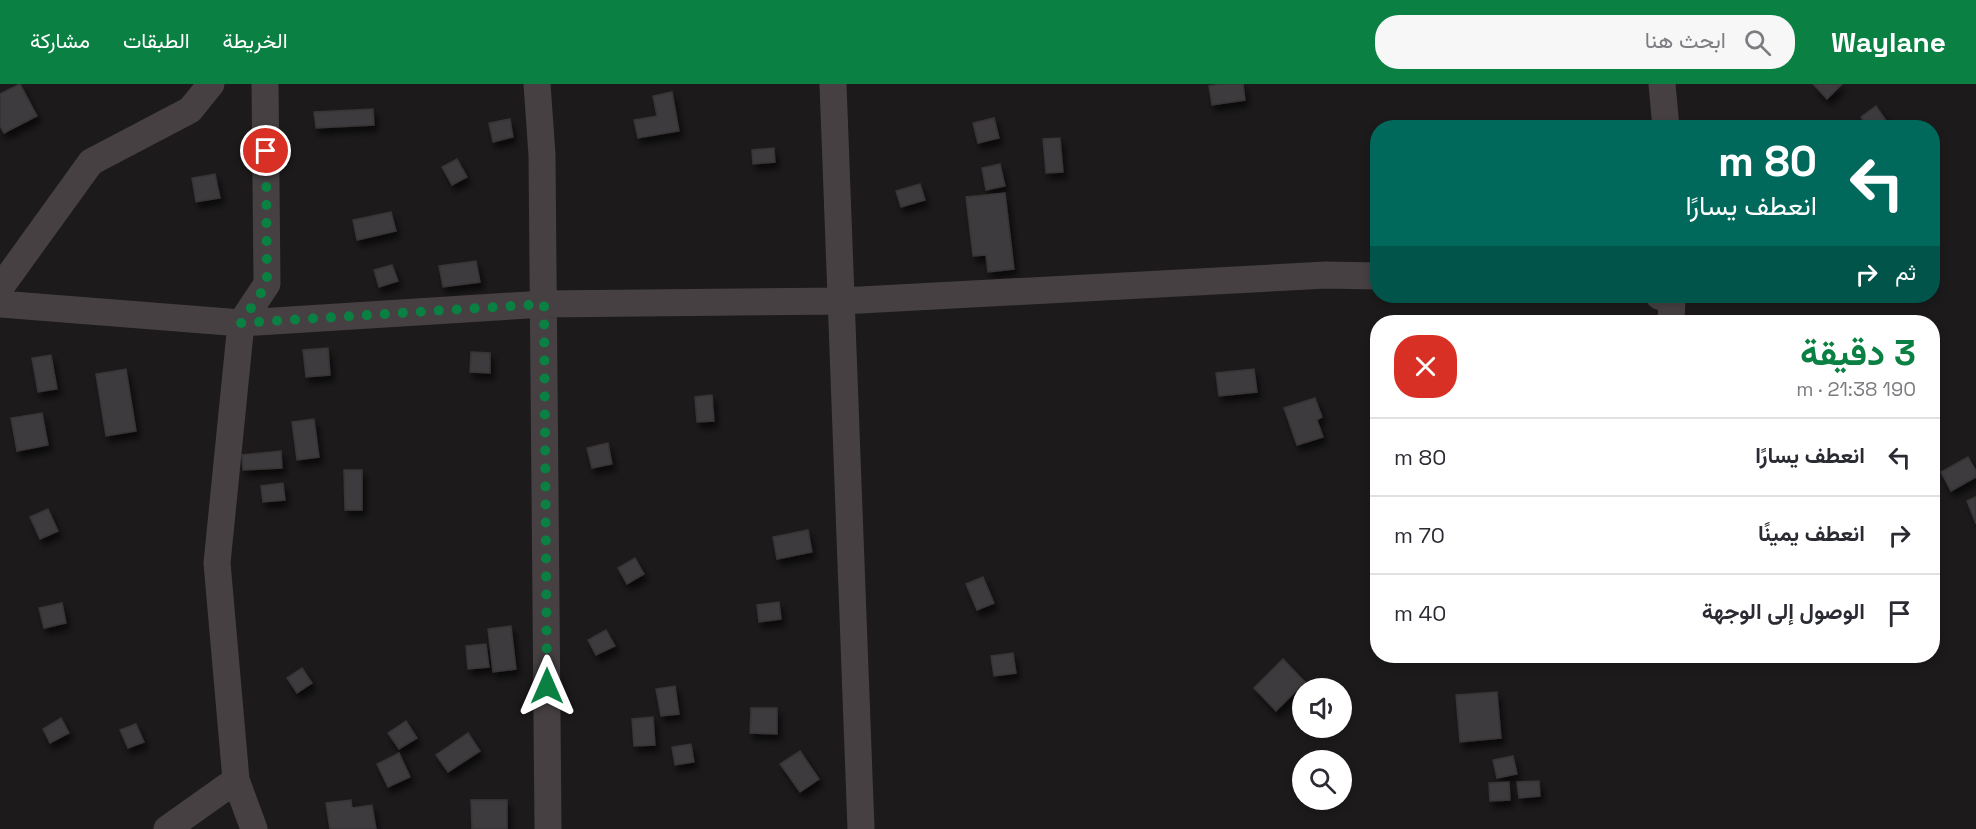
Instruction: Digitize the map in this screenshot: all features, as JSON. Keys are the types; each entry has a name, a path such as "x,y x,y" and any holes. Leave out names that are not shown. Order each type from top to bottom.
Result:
{"street":[{"path":"0,288 91,162 190,110 211,84"},
{"path":"255,829 236,780 217,563 241,323 267,284 265,84"},
{"path":"537,84 542,155 548,829"},
{"path":"833,84 861,829"},
{"path":"1662,84 1665,120"},
{"path":"0,304 241,323 544,304 842,301 1326,275 1370,276"},
{"path":"167,829 236,780"}],"building":[{"path":"20,84 37,116 4,133 0,126 0,94"},
{"path":"1243,84 1245,100 1212,105 1209,86"},
{"path":"1813,84 1842,84 1827,99"},
{"path":"672,92 679,131 638,138 634,120 657,116 653,96"},
{"path":"1876,106 1886,120 1863,120 1861,117"},
{"path":"373,109 374,125 316,128 314,112"},
{"path":"994,118 999,138 978,143 973,123"},
{"path":"510,119 513,137 493,142 489,123"},
{"path":"1060,138 1063,172 1046,173 1043,139"},
{"path":"774,148 775,162 753,164 752,150"},
{"path":"457,159 467,177 452,185 442,167"},
{"path":"1000,164 1005,186 986,190 982,168"},
{"path":"215,174 220,198 196,202 192,178"},
{"path":"920,184 925,200 901,207 896,191"},
{"path":"1005,193 1014,269 988,272 986,255 973,256 966,197"},
{"path":"391,212 396,231 357,240 353,220"},
{"path":"476,261 480,282 443,287 439,266"},
{"path":"392,265 398,281 379,287 374,270"},
{"path":"328,348 330,375 306,377 303,350"},
{"path":"471,352 490,353 490,373 470,372"},
{"path":"51,355 57,389 38,392 32,358"},
{"path":"126,369 136,431 106,436 96,374"},
{"path":"1254,369 1257,392 1219,396 1216,373"},
{"path":"712,395 714,421 697,422 695,397"},
{"path":"1315,398 1322,417 1317,420 1323,437 1297,445 1284,408"},
{"path":"42,413 48,445 17,451 11,418"},
{"path":"314,419 319,457 297,460 292,422"},
{"path":"608,443 612,464 592,468 587,448"},
{"path":"281,451 282,468 243,470 242,455"},
{"path":"1968,457 1976,471 1976,477 1951,491 1941,472"},
{"path":"344,470 362,470 362,510 345,510"},
{"path":"283,483 285,500 263,502 261,486"},
{"path":"1976,497 1976,524 1967,501"},
{"path":"48,509 58,531 40,539 30,517"},
{"path":"808,530 812,552 777,559 773,537"},
{"path":"635,558 644,574 627,584 618,568"},
{"path":"983,577 994,603 977,610 966,584"},
{"path":"779,602 781,619 759,622 757,605"},
{"path":"62,603 66,623 44,628 39,608"},
{"path":"511,626 516,669 493,672 488,629"},
{"path":"606,630 615,646 596,655 588,640"},
{"path":"486,644 489,667 468,669 466,646"},
{"path":"1013,653 1016,673 994,676 991,656"},
{"path":"1283,659 1301,678 1292,678 1292,695 1276,711 1254,688"},
{"path":"302,668 312,683 297,693 287,678"},
{"path":"675,686 679,714 661,716 656,689"},
{"path":"1497,692 1501,738 1460,742 1456,695"},
{"path":"751,708 777,708 777,734 750,733"},
{"path":"653,717 655,745 634,746 632,719"},
{"path":"61,718 69,733 50,743 43,729"},
{"path":"406,721 417,738 399,749 388,733"},
{"path":"136,724 144,742 128,748 120,730"},
{"path":"468,733 480,751 448,772 436,755"},
{"path":"691,744 694,762 675,765 672,747"},
{"path":"800,751 819,779 800,792 780,764"},
{"path":"399,753 410,777 388,787 377,764"},
{"path":"1513,756 1517,774 1497,778 1493,760"},
{"path":"1539,781 1540,796 1519,798 1517,782"},
{"path":"1509,782 1510,800 1490,801 1489,783"},
{"path":"351,800 352,808 372,805 376,829 330,829 326,803"},
{"path":"471,800 507,800 507,829 472,829"}],"route":[{"path":"266,151 267,284 241,323 544,304 547,686"}]}
